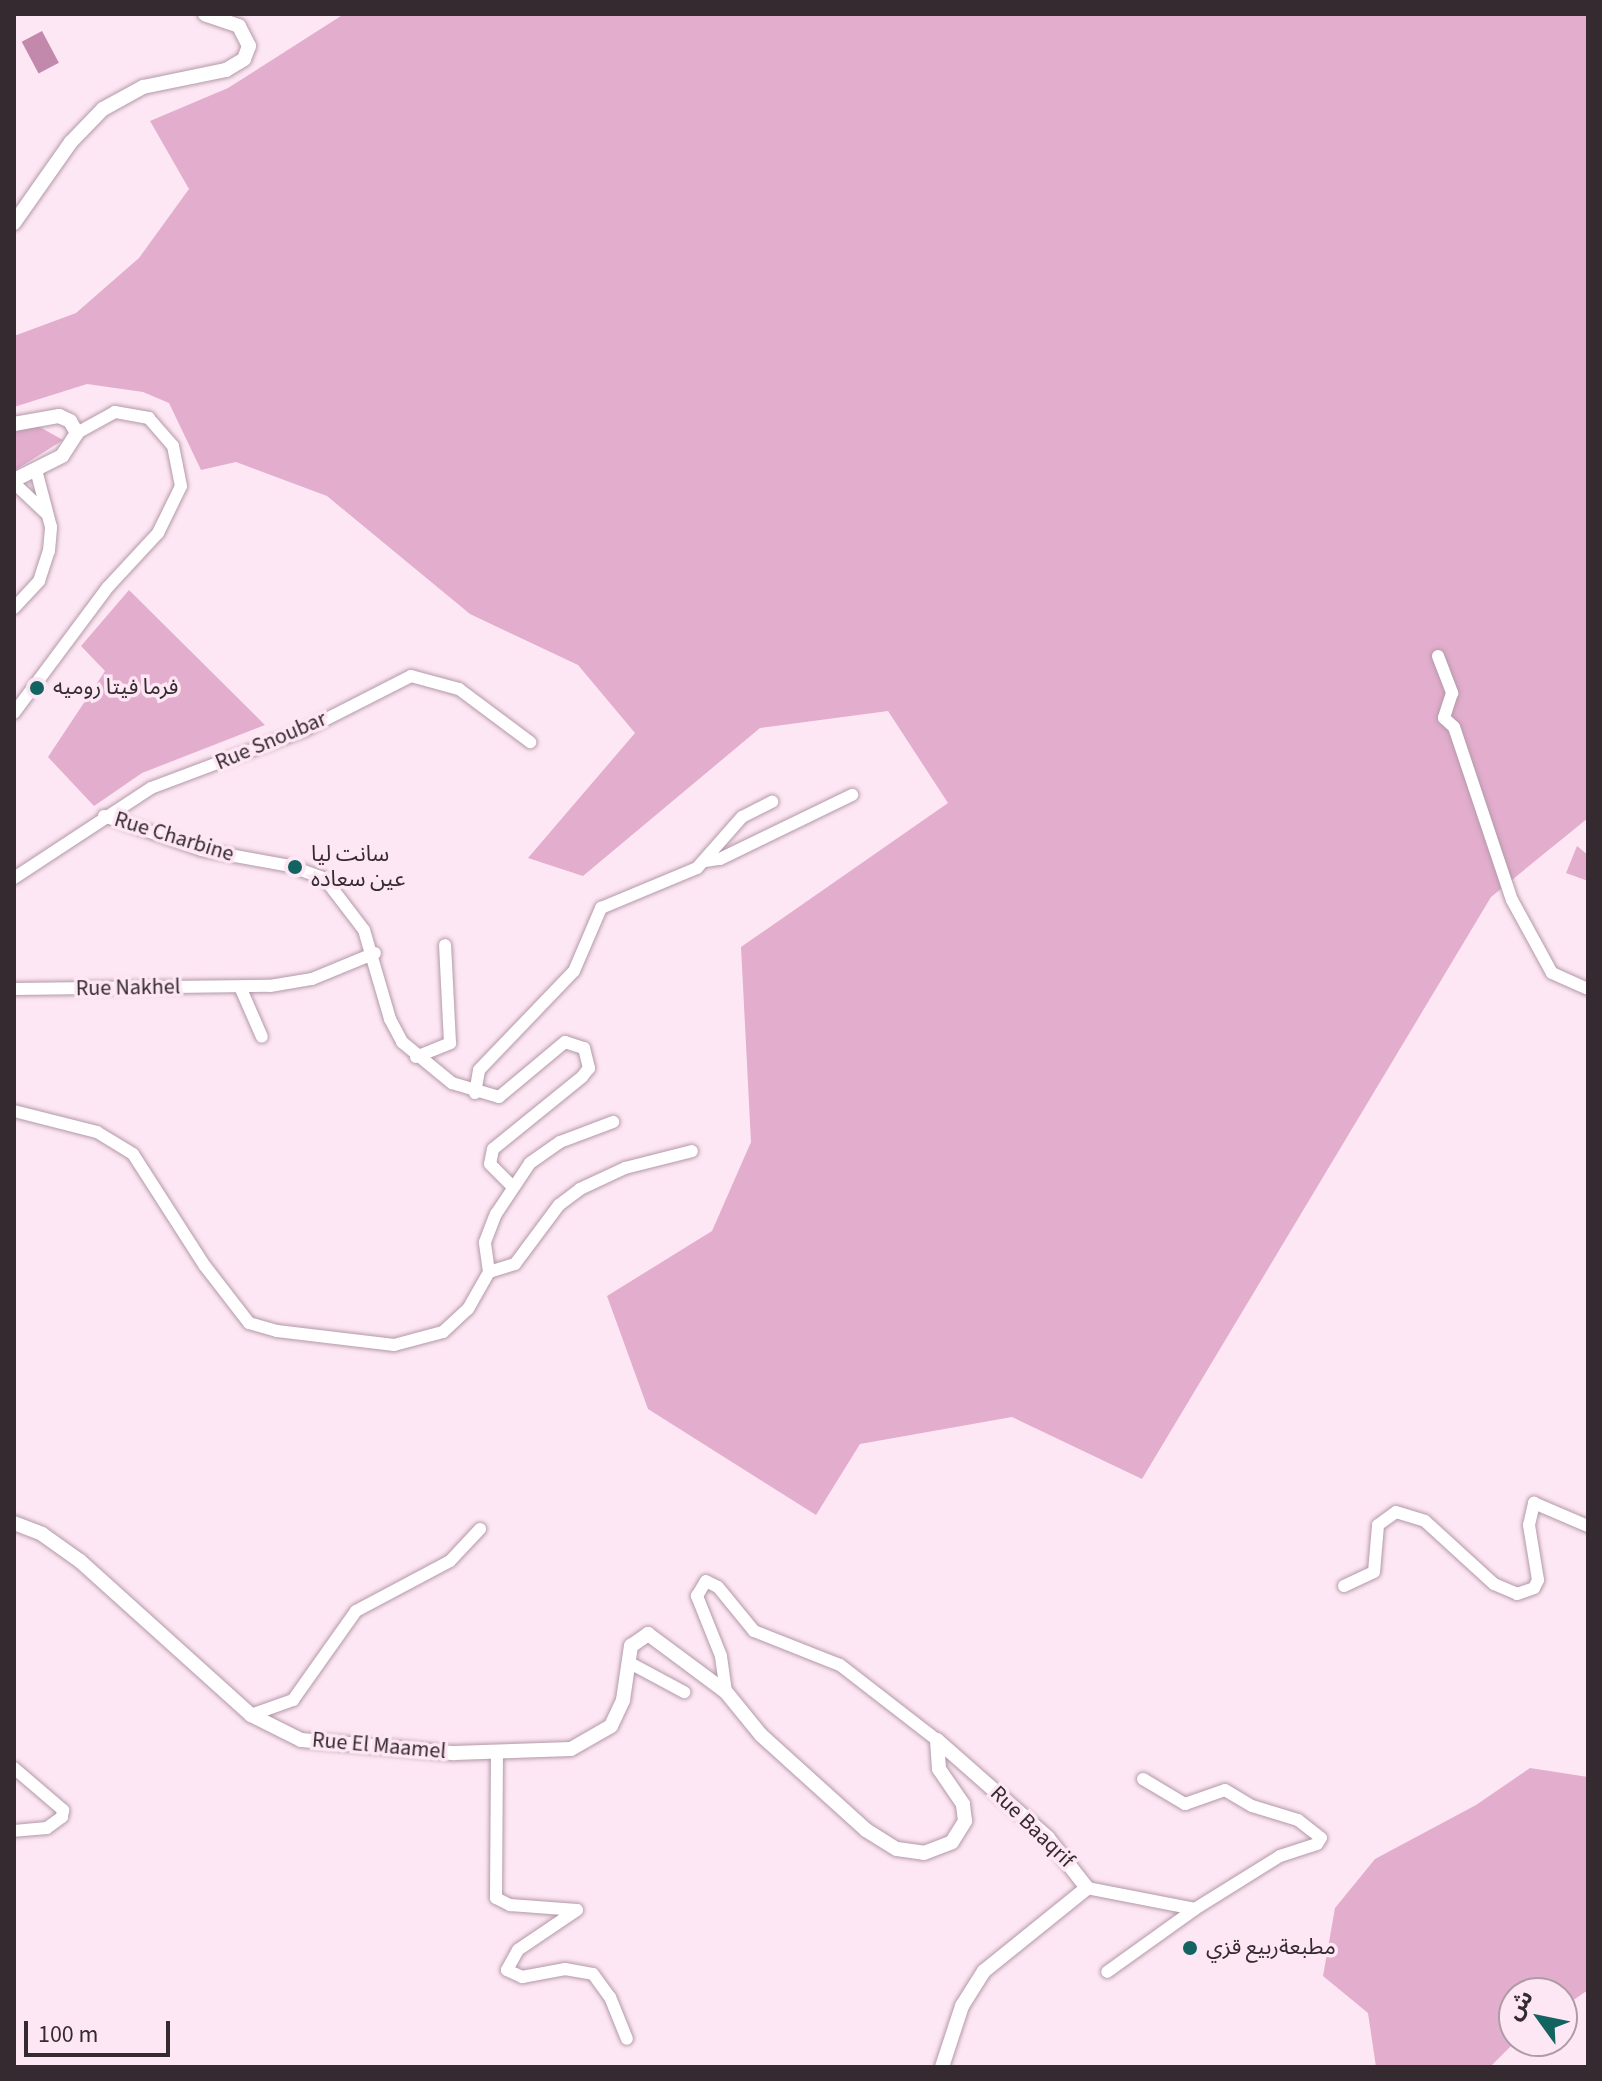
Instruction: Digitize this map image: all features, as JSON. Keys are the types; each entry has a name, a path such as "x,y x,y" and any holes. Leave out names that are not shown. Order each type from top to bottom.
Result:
{"street":[{"path":"14,223 71,142 103,109 143,87 226,70 244,59 249,46 239,26 205,14"},
{"path":"14,713 108,587 158,533 181,486 173,446 149,418 115,412 77,433 62,456 14,481 49,517"},
{"path":"14,424 59,416 70,421 77,433"},
{"path":"14,608 47,563 49,517 36,470"},
{"path":"1438,656 1452,693 1444,718 1454,727 1512,900 1552,973 1588,989"},
{"name":"Rue Snoubar","path":"14,878 104,816 151,788 303,731 411,676 459,689 530,742"},
{"path":"705,861 720,859 852,795"},
{"path":"511,1185 490,1164 493,1149 582,1077 589,1068 584,1048 565,1042 499,1097 475,1093 479,1070 574,971 601,908 669,882 705,861 742,817 772,802"},
{"name":"Rue Charbine","path":"104,816 202,850 318,875 339,893 375,953 390,1019 416,1057 440,1077 475,1093"},
{"path":"416,1057 450,1043 445,945"},
{"name":"Rue Nakhel","path":"14,989 241,989 312,979 375,953"},
{"path":"241,989 262,1037"},
{"path":"14,1111 97,1132 133,1154 205,1266 249,1323 277,1331 408,1344 456,1323 489,1272 515,1264 549,1216 580,1189 625,1168 692,1151"},
{"path":"489,1272 485,1242 511,1185 544,1151 613,1122"},
{"path":"1344,1586 1374,1572 1378,1525 1396,1512 1425,1521 1494,1584 1517,1594 1534,1588 1538,1580 1529,1525 1534,1503 1588,1526"},
{"name":"Rue El Maamel","path":"14,1523 42,1534 80,1561 251,1715 301,1740 454,1753 571,1749 601,1736 619,1714 634,1641 648,1634 726,1692"},
{"path":"251,1715 293,1700 356,1611 450,1561 480,1529"},
{"path":"706,1581 718,1587 747,1626 777,1643 840,1665 937,1740 939,1769 963,1804 965,1821 952,1842 908,1852 881,1841 853,1819 761,1735 726,1692 721,1656 697,1596 706,1581"},
{"path":"628,1662 684,1692"},
{"name":"Rue Baaqrif","path":"937,1740 1062,1852 1087,1888 984,1971 962,2006 942,2067"},
{"path":"497,1752 496,1898 510,1905 577,1910 518,1950 507,1970 522,1977 565,1969 593,1974 605,1987 627,2039"},
{"path":"14,1768 63,1810 57,1823 47,1828 14,1831"},
{"path":"1107,1972 1195,1909 1280,1856 1317,1844 1321,1838 1298,1820 1252,1806 1225,1790 1185,1804 1143,1779"},
{"path":"1087,1888 1195,1909"}],"shaded area":[{"path":"344,14 1588,14 1588,818 1491,897 1142,1479 1012,1417 860,1444 816,1515 648,1409 607,1296 712,1231 751,1142 741,947 948,803 888,711 760,728 583,876 528,858 635,733 578,665 470,614 327,496 236,462 201,470 169,403 143,392 87,384 14,407 14,336 76,313 139,258 189,189 150,121 228,88"},
{"path":"42,31 59,63 39,74 22,42"},
{"path":"36,425 63,440 14,471 14,432"},
{"path":"129,590 265,725 142,773 94,806 48,757 105,671 81,646"},
{"path":"1577,846 1588,855 1588,881 1566,873"},
{"path":"1530,1768 1588,1777 1588,1990 1578,1997 1578,1977 1498,1977 1500,2057 1490,2067 1376,2067 1368,2013 1323,1976 1335,1908 1375,1859 1476,1805"}],"place":[{"name":"فرما فيتا روميه","path":"37,688"},
{"name":"سانت ليا عين سعاده","path":"295,867"},
{"name":"مطبعةربيع قزي","path":"1190,1948"}]}
